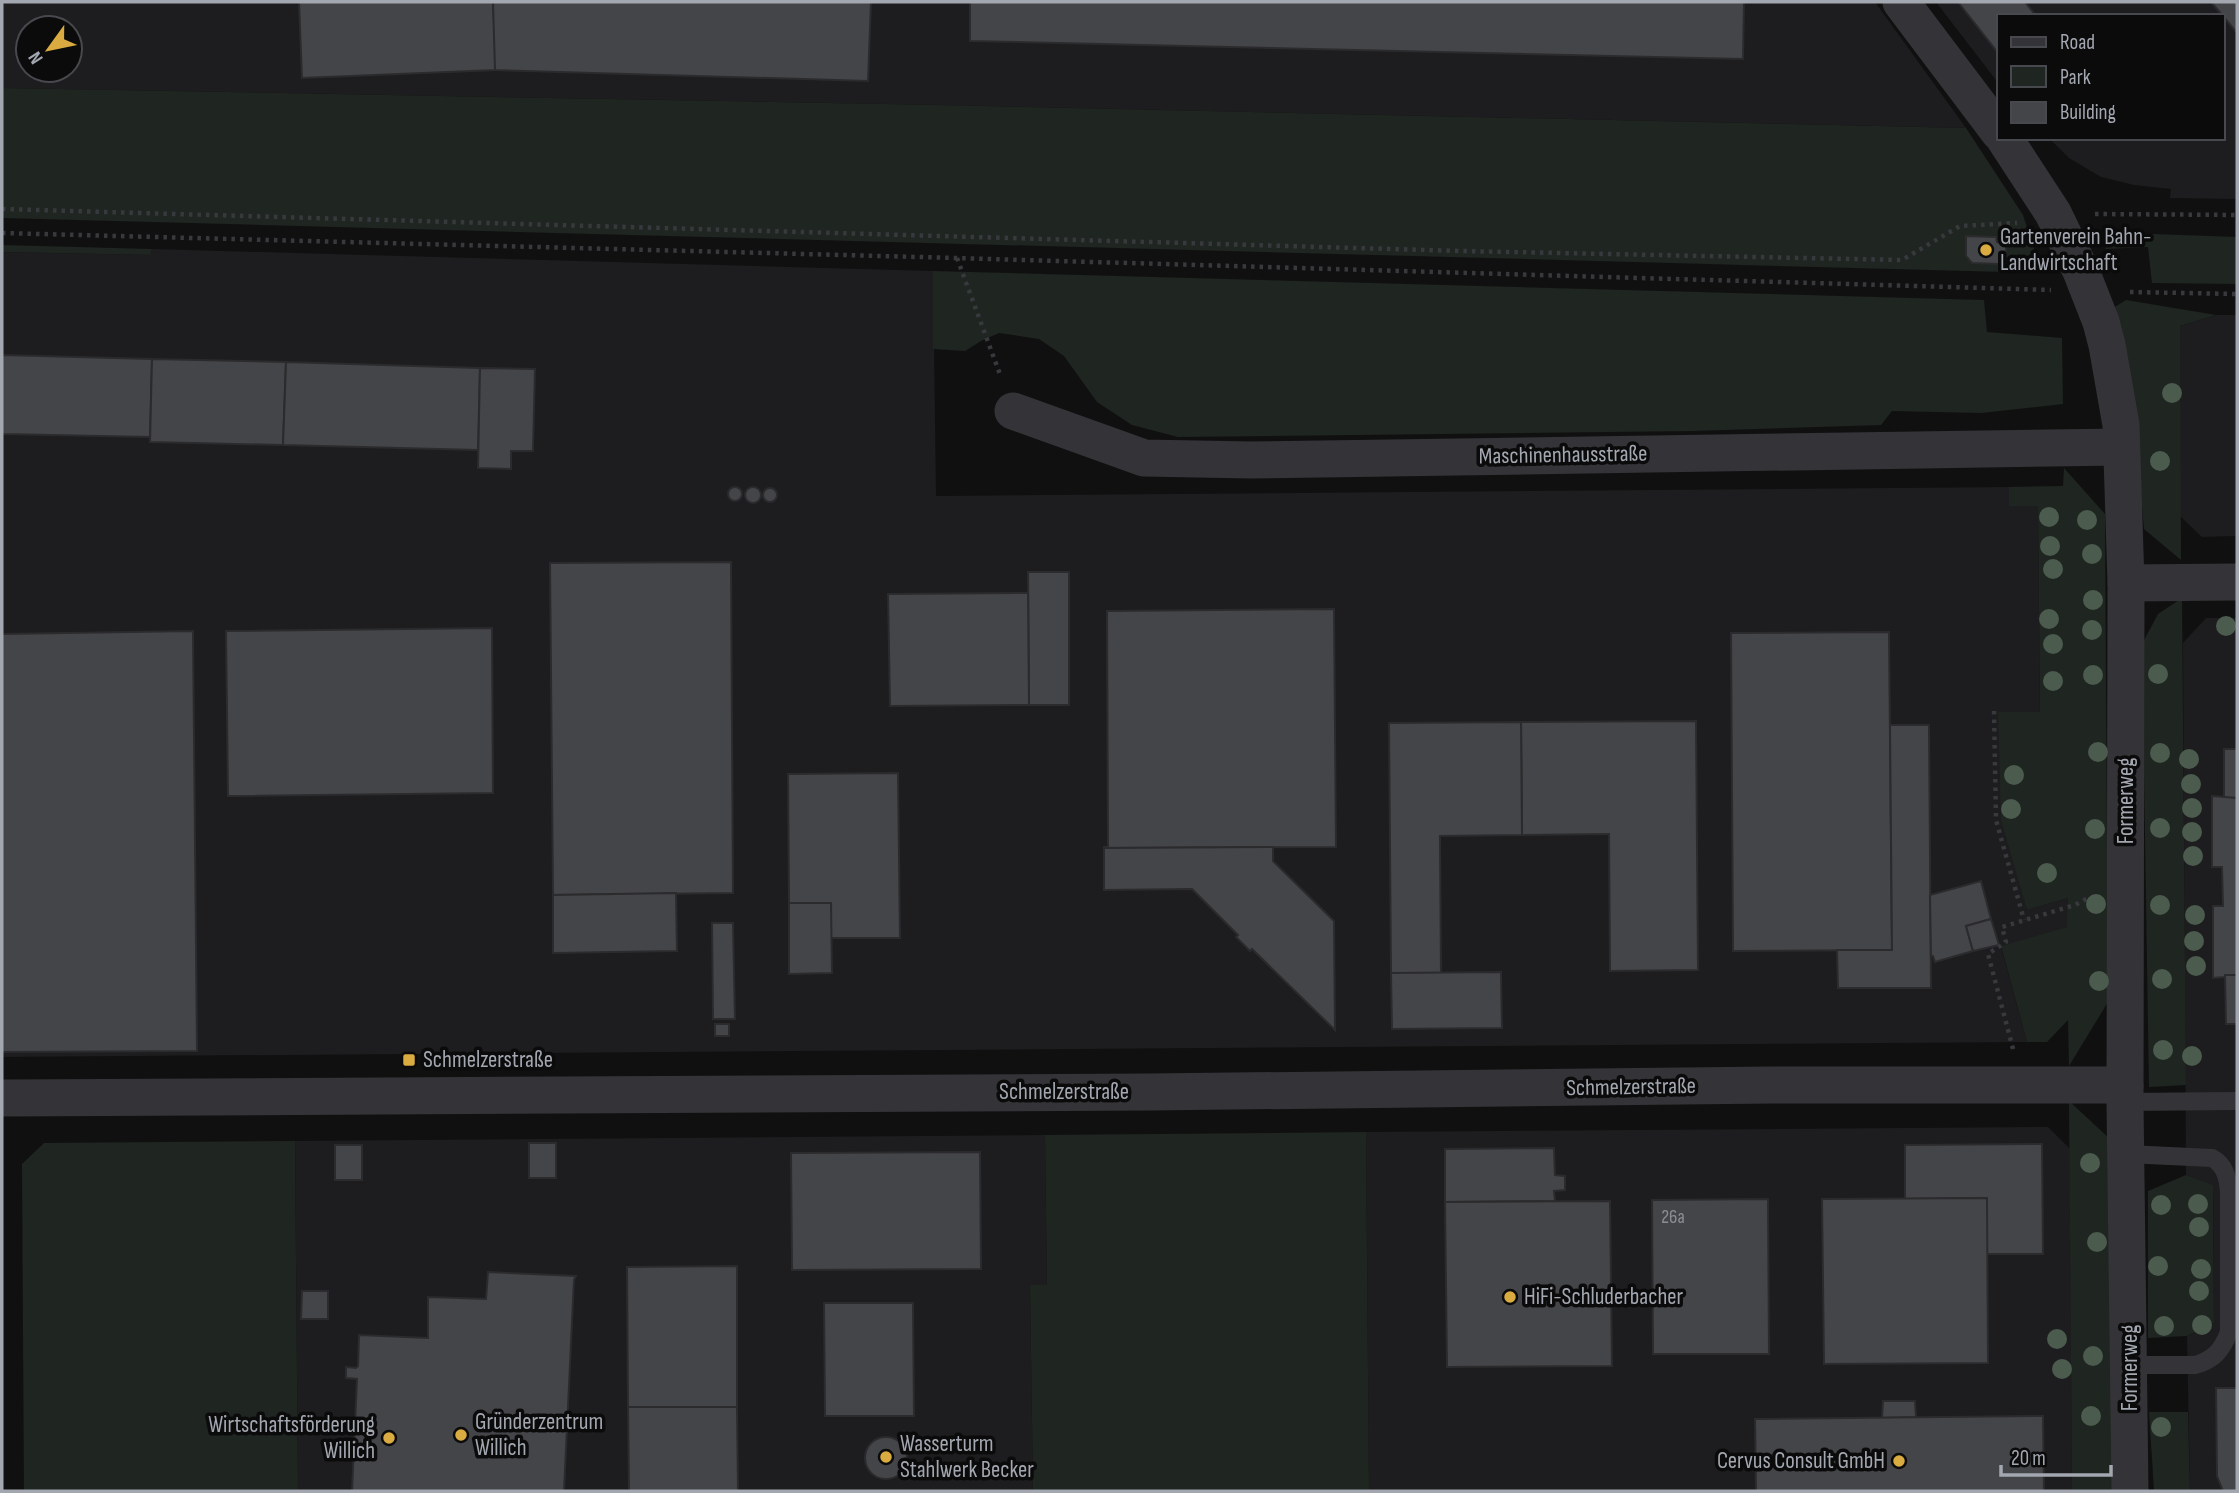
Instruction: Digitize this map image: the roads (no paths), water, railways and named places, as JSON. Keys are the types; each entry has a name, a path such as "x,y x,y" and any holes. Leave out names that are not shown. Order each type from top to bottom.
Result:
{"street":[{"path":"1901,2 1997,129"},
{"name":"Formerweg","path":"2005,140 2053,213 2073,251 2101,322 2114,374 2121,425 2126,583 2125,1093 2130,1491"},
{"name":"Maschinenhausstraße","path":"1013,411 1144,458 1251,460 2121,447"},
{"path":"2126,583 2237,582"},
{"name":"Schmelzerstraße","path":"2,1098 1149,1092 2022,1083 2125,1093"}],"lane":[{"path":"2125,1093 2237,1101"},
{"path":"2127,1154 2212,1158 2220,1163 2225,1172 2229,1192 2229,1332 2221,1351 2204,1363 2195,1365 2130,1365"}],"place":[{"name":"Gartenverein Bahn- Landwirtschaft","path":"1986,250"},
{"name":"Schmelzerstraße","path":"409,1060"},
{"name":"HiFi-Schluderbacher","path":"1510,1297"},
{"name":"Gründerzentrum Willich","path":"461,1435"},
{"name":"Wirtschaftsförderung Willich","path":"389,1438"},
{"name":"Wasserturm Stahlwerk Becker","path":"886,1457"},
{"name":"Cervus Consult GmbH","path":"1899,1461"}]}
